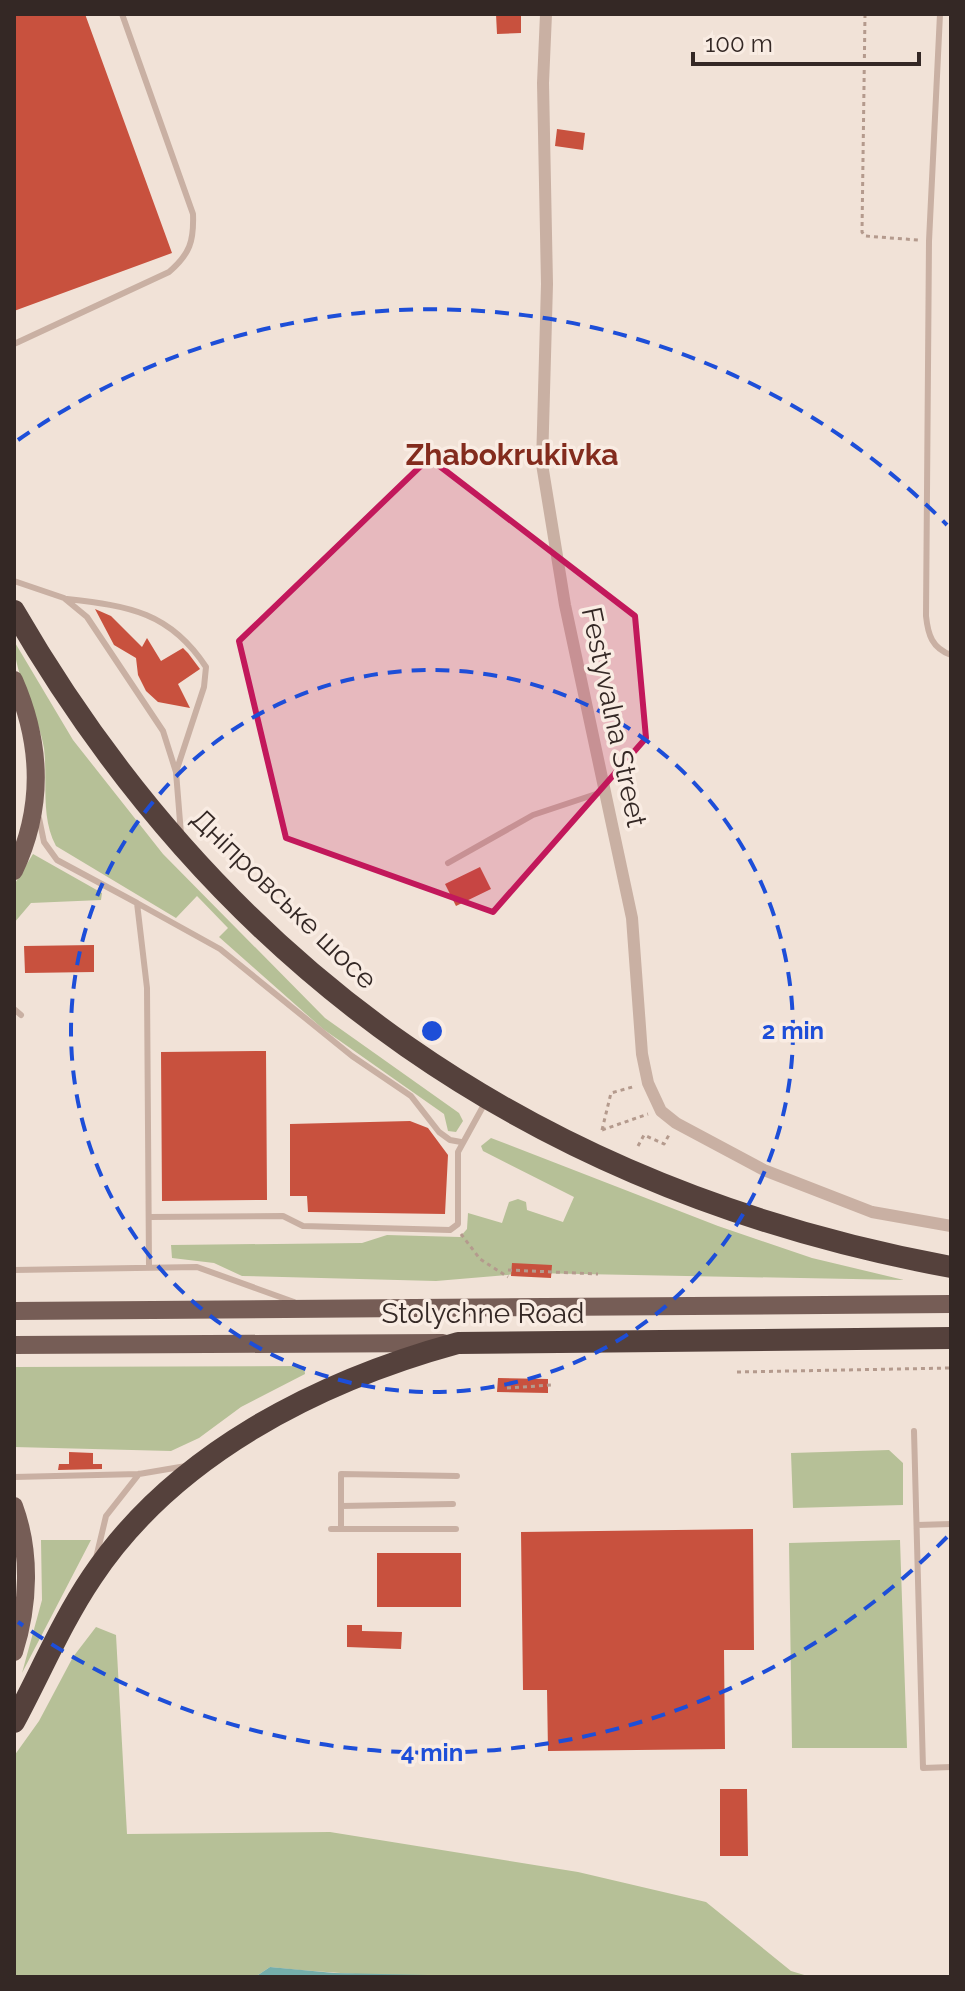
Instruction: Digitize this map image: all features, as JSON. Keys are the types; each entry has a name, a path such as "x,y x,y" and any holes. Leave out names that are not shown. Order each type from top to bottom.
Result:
{"highway":[{"name":"Дніпровське шосе","path":"14,611 42,659 119,773 182,845 308,971 431,1066 551,1135 694,1198 781,1228 864,1250 951,1267"},
{"name":"Stolychne Road","path":"458,1343 951,1338"},
{"path":"14,1722 92,1577 124,1534 205,1463 271,1418 341,1382 396,1360 458,1343"}],"main road":[{"path":"14,680 36,749 36,795 31,824 14,871"},
{"name":"Stolychne Road","path":"14,1311 951,1304"},
{"name":"Stolychne Road","path":"14,1345 458,1343"},
{"path":"14,1506 23,1531 26,1574 22,1628 14,1652"}],"street":[{"name":"Festyvalna Street","path":"546,14 543,97 547,284 542,464 565,605 632,918 642,1054 648,1083 661,1111"},
{"path":"661,1111 764,1170 833,1198 914,1222 951,1226"}],"lane":[{"path":"14,344 169,272 185,258 194,239 193,214 122,14"},
{"path":"940,14 929,241 926,616 928,633 935,646 951,655"},
{"path":"14,581 64,598 137,609 180,632 206,667 204,687 176,772"},
{"path":"64,598 87,617 163,731 176,772 182,845"},
{"path":"448,863 533,815 605,791"},
{"path":"36,795 42,835 51,855 220,949 352,1056 411,1096 439,1132 450,1140 461,1142"},
{"path":"137,903 147,988 149,1265"},
{"path":"14,1009 21,1015"},
{"path":"149,1217 283,1216 303,1226 456,1228 458,1152 487,1100"},
{"path":"14,1270 149,1265 197,1267 313,1309"},
{"path":"914,1431 923,1768 951,1767"},
{"path":"14,1477 139,1474 205,1463"},
{"path":"92,1577 106,1516 139,1474"},
{"path":"341,1529 341,1474 457,1476"},
{"path":"341,1506 453,1504"},
{"path":"917,1525 951,1524"},
{"path":"331,1529 456,1529"}],"path":[{"path":"865,14 862,232 865,236 929,241"},
{"path":"627,1088 611,1093 602,1130 661,1111"},
{"path":"638,1146 644,1135 664,1144"},
{"path":"456,1228 480,1259 508,1277"},
{"path":"508,1270 598,1274"},
{"path":"737,1372 951,1368"},
{"path":"507,1388 552,1385"}],"highlighted area":[{"path":"429,458 635,616 646,738 493,912 286,838 239,641"}],"green space":[{"path":"14,641 73,740 163,854 325,1018 459,1113 463,1121 456,1132 448,1131 444,1114 323,1029 219,937 228,928 197,896 176,918 56,846 46,811 44,748 18,667"},
{"path":"33,854 102,893 101,900 31,903 14,923 14,885"},
{"path":"491,1138 718,1226 812,1258 904,1280 529,1273 436,1281 242,1276 214,1263 172,1258 171,1245 362,1243 387,1235 460,1237 467,1229 468,1213 502,1223 509,1202 518,1199 526,1202 527,1210 563,1222 574,1197 483,1151 481,1146"},
{"path":"304,1366 305,1374 241,1407 199,1438 171,1451 14,1447 14,1367"},
{"path":"889,1450 903,1463 903,1505 793,1508 791,1453"},
{"path":"41,1540 91,1540 22,1673 42,1600"},
{"path":"900,1540 907,1748 792,1748 789,1543"},
{"path":"96,1627 116,1635 127,1834 330,1832 578,1872 706,1902 791,1971 811,1977 472,1979 270,1967 255,1977 14,1977 14,1756 39,1721 73,1657"}],"water":[{"path":"270,1967 334,1973 527,1977 255,1977"}],"building":[{"path":"14,14 85,14 172,253 14,311"},
{"path":"496,14 521,14 521,33 497,34"},
{"path":"557,129 585,133 583,150 555,146"},
{"path":"95,609 111,616 142,647 147,638 161,661 183,648 188,653 200,669 178,684 190,708 158,702 146,691 138,675 136,658 114,645"},
{"path":"480,867 491,889 456,906 445,884"},
{"path":"94,945 94,972 25,973 24,946"},
{"path":"266,1051 267,1200 162,1201 161,1052"},
{"path":"410,1121 428,1128 448,1155 445,1214 308,1212 307,1196 290,1196 290,1124"},
{"path":"512,1263 552,1265 551,1278 511,1276"},
{"path":"498,1378 548,1379 548,1393 497,1392"},
{"path":"69,1452 93,1453 93,1464 102,1464 102,1469 58,1470 59,1464 69,1464"},
{"path":"753,1529 754,1650 724,1650 725,1749 548,1751 547,1690 523,1690 521,1532"},
{"path":"377,1553 461,1553 461,1607 377,1607"},
{"path":"347,1625 362,1625 362,1631 402,1632 401,1649 347,1647"},
{"path":"720,1789 747,1789 748,1856 720,1856"}],"district":[{"name":"Zhabokrukivka","path":"512,454"}]}
